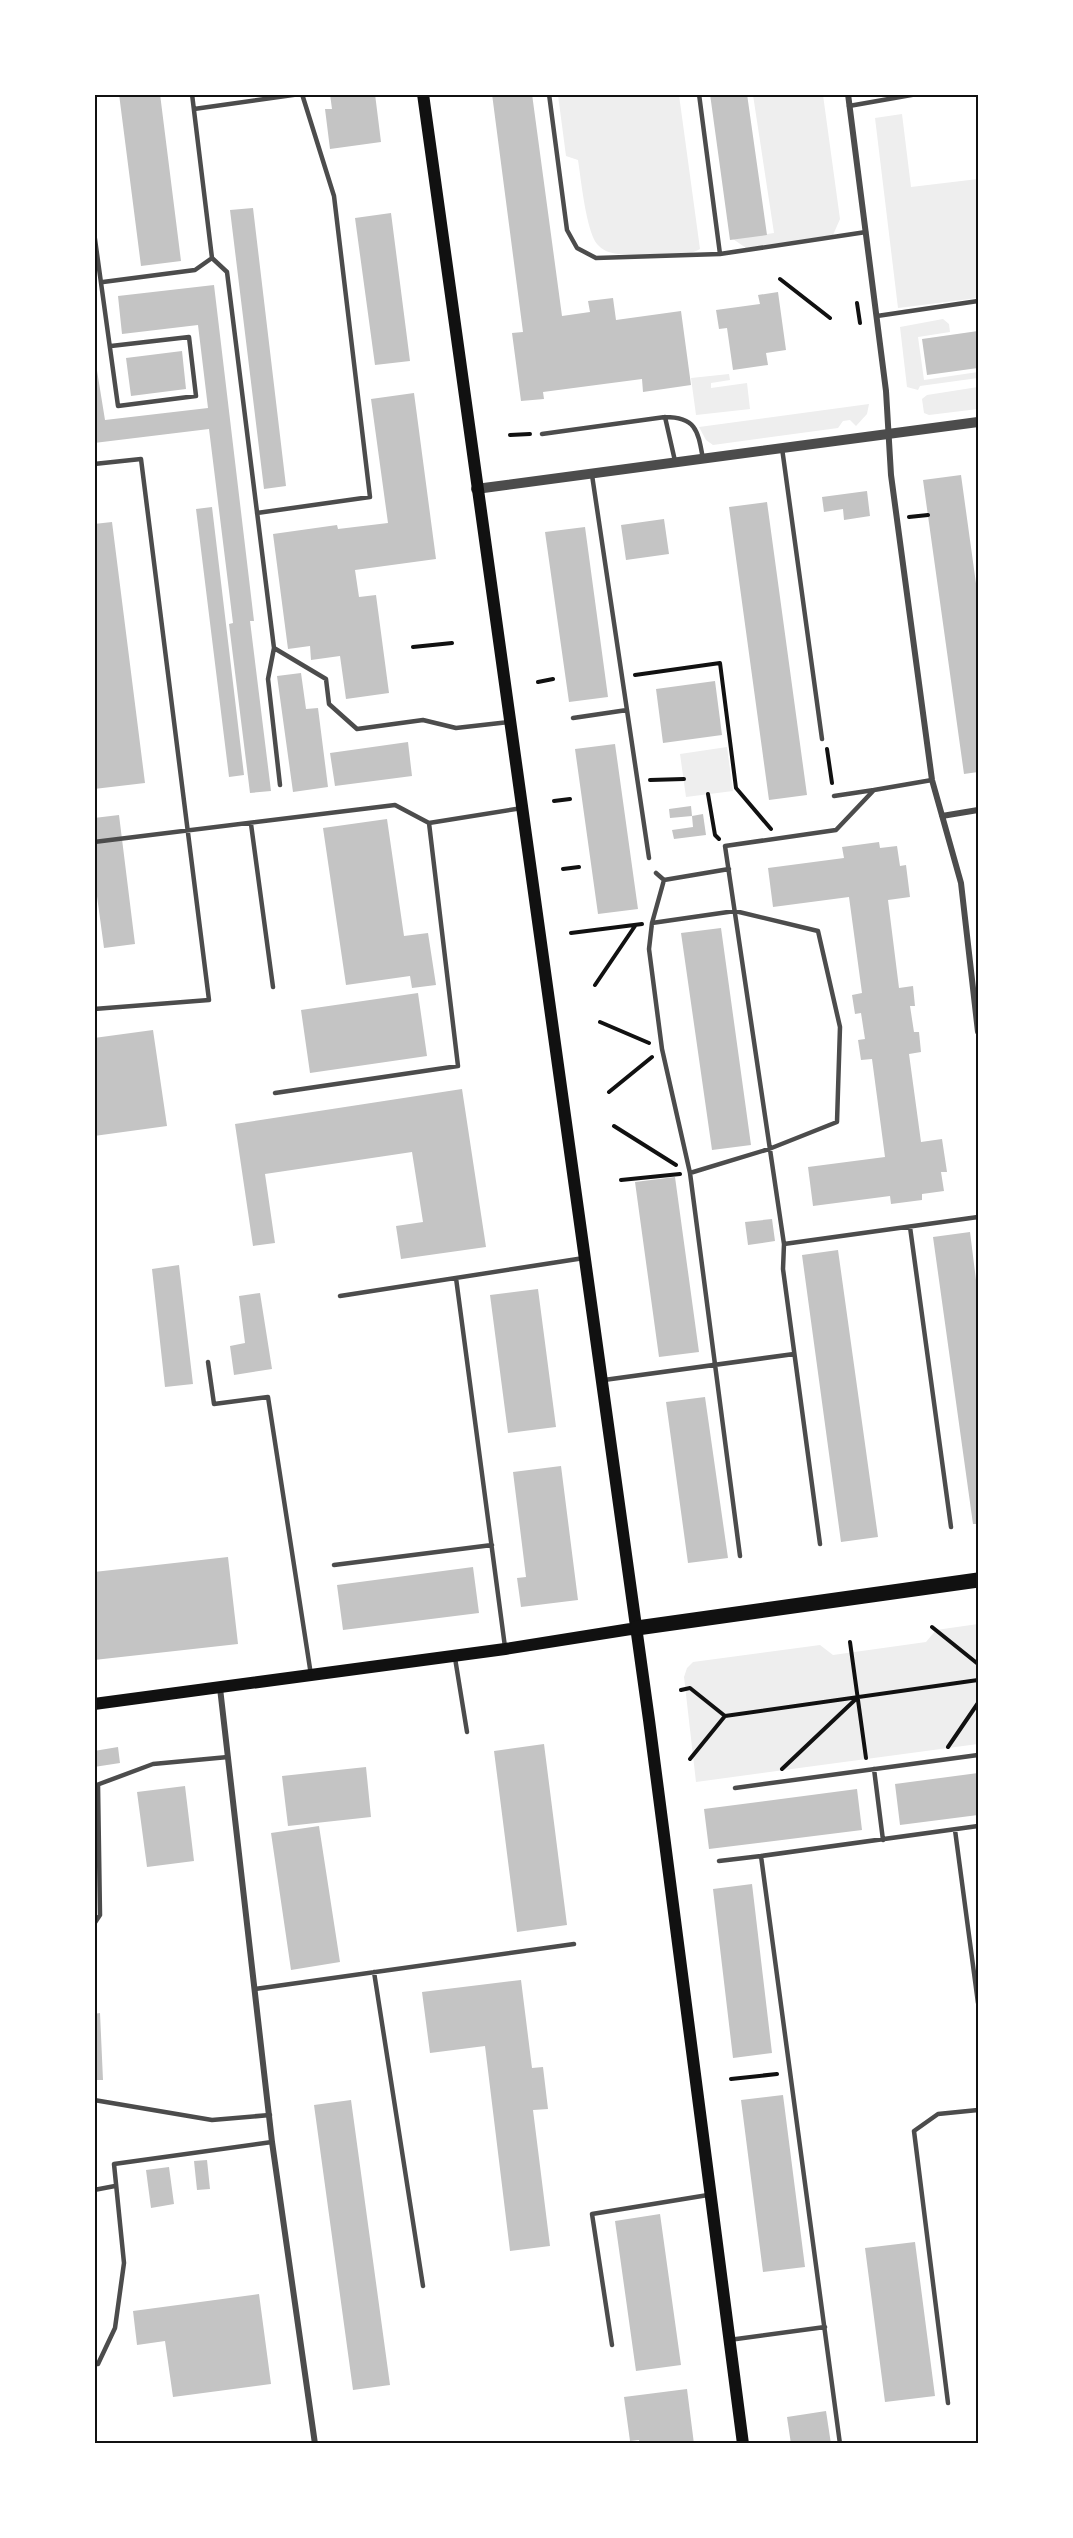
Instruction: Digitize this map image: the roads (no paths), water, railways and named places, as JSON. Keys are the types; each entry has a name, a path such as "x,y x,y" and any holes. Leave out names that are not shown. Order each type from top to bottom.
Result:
{"main road":[{"path":"423,94 476,489 637,1628 743,2444"},
{"path":"94,1704 505,1649 978,1580"}],"street":[{"path":"848,94 886,391 891,475 932,780 961,883 978,1032"},
{"path":"476,489 978,422"},
{"path":"942,816 978,810"},
{"path":"220,1687 272,2142 315,2444"}],"lane":[{"path":"192,94 212,258 227,272 274,648 268,679 280,785"},
{"path":"194,108 301,94 334,196 370,497 257,513"},
{"path":"549,94 567,230 578,248 596,258 720,254 866,232"},
{"path":"699,94 720,254"},
{"path":"849,106 917,94"},
{"path":"94,232 103,282 118,406 196,396 189,337 111,346"},
{"path":"103,282 195,270 212,258"},
{"path":"877,316 978,301"},
{"path":"665,417 676,462"},
{"path":"542,434 665,417 680,417 690,422 699,437 703,459"},
{"path":"782,448 822,739"},
{"path":"94,464 141,459 209,999 94,1009"},
{"path":"592,474 649,858"},
{"path":"274,648 326,680 329,704 357,729 423,720 456,728 509,722"},
{"path":"573,718 627,710"},
{"path":"834,796 932,780"},
{"path":"820,1544 783,1269 784,1244 725,846 836,830 874,790"},
{"path":"94,842 395,805 429,823 522,808"},
{"path":"275,1093 458,1066 429,823"},
{"path":"251,824 273,987"},
{"path":"664,880 729,869"},
{"path":"656,873 664,880"},
{"path":"664,880 652,922 649,949 662,1049 690,1173 740,1556"},
{"path":"652,922 735,911 818,931 840,1027 837,1122 769,1149 690,1173"},
{"path":"784,1244 978,1217"},
{"path":"910,1227 951,1527"},
{"path":"340,1296 586,1258"},
{"path":"456,1278 505,1649"},
{"path":"603,1380 794,1354"},
{"path":"208,1362 214,1404 268,1397 311,1674"},
{"path":"334,1565 492,1545"},
{"path":"455,1655 467,1732"},
{"path":"735,1788 978,1755"},
{"path":"94,1924 100,1915 96,1786 153,1764 228,1757"},
{"path":"874,1769 883,1840"},
{"path":"718,1861 978,1826"},
{"path":"955,1830 978,2003"},
{"path":"761,1856 840,2444"},
{"path":"255,1989 574,1944"},
{"path":"374,1972 423,2286"},
{"path":"94,2100 212,2120 270,2115"},
{"path":"948,2403 914,2131 938,2114 978,2110"},
{"path":"94,2364 98,2364 115,2328 124,2263 114,2164 272,2142"},
{"path":"94,2190 115,2186"},
{"path":"612,2344 592,2214 712,2194"},
{"path":"729,2340 825,2327"}]}
